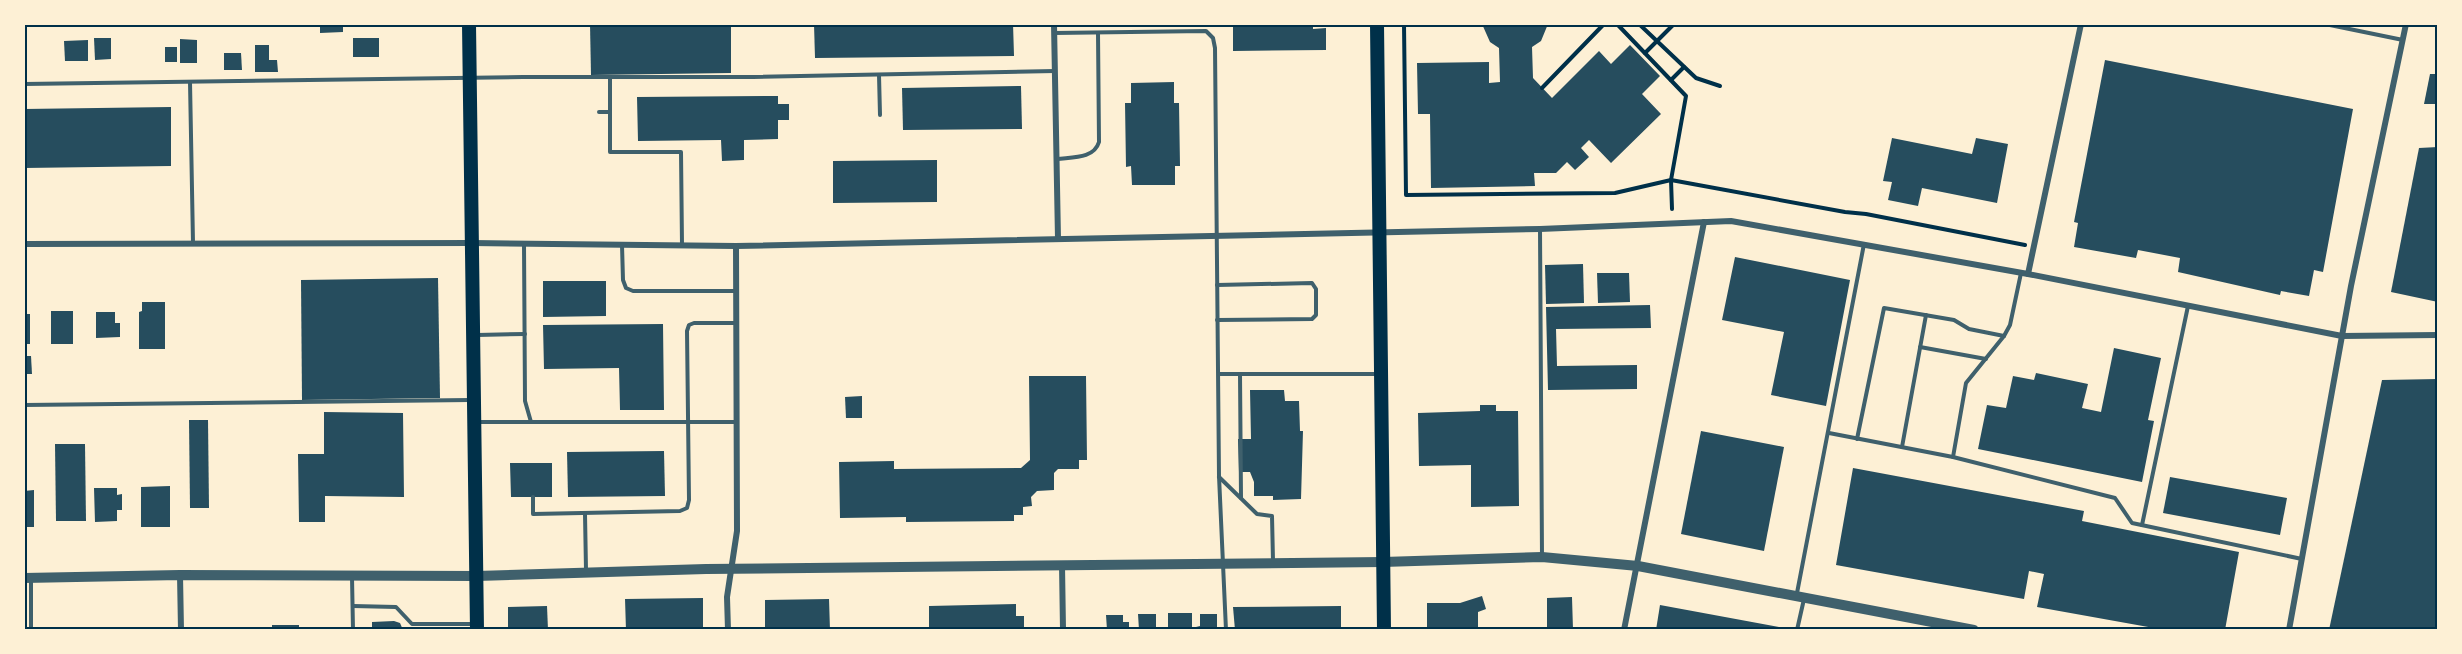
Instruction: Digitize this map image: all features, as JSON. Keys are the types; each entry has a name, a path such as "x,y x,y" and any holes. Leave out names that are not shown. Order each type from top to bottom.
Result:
{"main road":[{"path":"469,24 477,627"},
{"path":"1377,24 1384,630"}],"street":[{"path":"1054,24 1058,239"},
{"path":"2028,274 2081,24"},
{"path":"2289,630 2342,336 2406,24"},
{"path":"24,244 472,243 736,246 1539,229 1731,221 2028,274 2342,336 2438,335"},
{"path":"1624,630 1704,222"},
{"path":"728,630 727,597 737,531 736,246"},
{"path":"27,578 180,575 477,576 732,568 1273,561 1383,562 1542,557 1638,566 1974,630"},
{"path":"1062,563 1063,630"},
{"path":"180,575 181,630"}],"lane":[{"path":"2325,24 2403,40"},
{"path":"1054,33 1206,31 1213,38 1215,48 1219,476 1226,630"},
{"path":"1056,160 1087,155 1098,148 1100,142 1098,33"},
{"path":"24,84 1055,71"},
{"path":"879,75 880,115"},
{"path":"610,77 610,152 681,152 682,246"},
{"path":"190,82 193,244"},
{"path":"599,112 610,112"},
{"path":"1539,229 1542,557"},
{"path":"524,244 525,401 531,422"},
{"path":"1797,630 1800,598 1864,244"},
{"path":"622,245 623,280 626,288 633,291 736,291"},
{"path":"1953,457 1966,383 2004,336 2010,325 2020,273"},
{"path":"1217,285 1312,284 1316,289 1316,315 1312,319 1217,320"},
{"path":"2142,525 2188,305"},
{"path":"1857,439 1882,310 1887,308 1954,320 1969,329 2004,336"},
{"path":"1902,447 1926,315"},
{"path":"533,497 533,514 680,511 687,508 690,500 687,331 689,325 694,323 736,322"},
{"path":"473,335 525,334"},
{"path":"1920,347 1986,359"},
{"path":"1219,374 1380,374"},
{"path":"1240,374 1241,498"},
{"path":"24,405 474,400"},
{"path":"474,422 737,422"},
{"path":"1829,434 1953,457 2115,498 2132,523 2302,559"},
{"path":"1219,476 1257,514 1272,516 1273,561"},
{"path":"585,514 586,574"},
{"path":"352,576 353,630"},
{"path":"27,578 31,630"},
{"path":"352,606 396,607 412,624 477,627"}],"path":[{"path":"1404,24 1406,195 1615,193 1671,180 1866,214 2034,247"},
{"path":"1542,88 1604,24"},
{"path":"1617,24 1686,96 1671,180 1672,209"},
{"path":"1639,24 1696,78 1720,86"},
{"path":"1645,53 1674,24"},
{"path":"1671,80 1684,67"}],"building":[{"path":"320,24 343,24 343,32 320,33"},
{"path":"590,24 731,24 731,73 591,75"},
{"path":"814,24 1013,24 1014,56 815,58"},
{"path":"1233,24 1313,24 1313,29 1326,28 1326,50 1233,51"},
{"path":"1482,24 1548,24 1541,41 1532,47 1533,78 1552,98 1599,51 1611,64 1630,45 1660,76 1642,94 1661,114 1611,163 1589,140 1581,148 1589,157 1575,170 1567,162 1556,173 1534,173 1535,186 1431,188 1430,114 1418,114 1417,63 1489,62 1489,83 1500,82 1499,48 1490,42"},
{"path":"94,38 111,38 111,59 95,60"},
{"path":"353,38 379,38 379,57 353,57"},
{"path":"180,39 197,40 197,63 180,63"},
{"path":"88,40 88,61 65,61 64,41"},
{"path":"255,45 269,45 269,60 277,60 278,72 255,72"},
{"path":"165,47 177,47 177,62 165,62"},
{"path":"224,53 241,53 242,70 224,70"},
{"path":"2105,60 2353,109 2323,272 2314,270 2309,296 2281,291 2280,295 2178,272 2180,258 2138,250 2136,258 2074,247 2078,223 2074,222"},
{"path":"2430,74 2438,74 2438,104 2424,104"},
{"path":"1174,82 1174,103 1179,103 1180,166 1175,166 1175,185 1132,185 1131,166 1126,167 1125,103 1131,103 1131,83"},
{"path":"1021,86 1022,129 903,130 902,88"},
{"path":"778,96 778,104 789,104 789,120 778,120 778,139 744,140 744,160 722,161 721,140 638,141 637,97"},
{"path":"171,107 171,166 24,168 24,109"},
{"path":"1892,138 1972,154 1976,138 2008,144 1997,203 1922,188 1918,206 1888,200 1892,182 1883,181"},
{"path":"2438,147 2438,302 2391,292 2419,148"},
{"path":"937,160 937,202 833,203 833,161"},
{"path":"1735,257 1850,280 1826,406 1771,395 1784,332 1722,320"},
{"path":"1583,264 1584,303 1546,304 1545,265"},
{"path":"1597,273 1629,273 1630,302 1598,303"},
{"path":"438,278 440,398 302,400 301,280"},
{"path":"543,281 606,281 606,316 543,317"},
{"path":"142,302 165,302 165,349 139,349 139,312 142,311"},
{"path":"1650,305 1651,328 1556,329 1557,366 1637,365 1637,389 1548,390 1546,307"},
{"path":"51,311 73,311 73,344 51,344"},
{"path":"96,312 115,312 115,323 120,323 120,337 96,338"},
{"path":"24,314 30,314 30,344 24,344"},
{"path":"663,324 664,410 620,410 619,368 544,369 543,325"},
{"path":"2114,348 2161,358 2148,420 2154,421 2142,482 1978,449 1987,405 2006,408 2013,376 2034,380 2036,373 2088,384 2082,408 2101,412"},
{"path":"24,356 31,356 32,374 24,374"},
{"path":"1029,376 1086,376 1087,460 1079,460 1079,469 1058,469 1054,473 1054,490 1037,491 1031,497 1032,506 1023,507 1023,515 1014,515 1014,521 906,522 906,517 840,518 839,462 894,461 894,469 1021,468 1030,460"},
{"path":"2438,379 2438,630 2329,630 2382,380"},
{"path":"1250,390 1284,390 1285,401 1299,401 1300,431 1303,431 1301,499 1273,500 1273,496 1254,496 1254,482 1250,472 1239,472 1238,439 1251,439"},
{"path":"862,396 862,418 846,418 845,397"},
{"path":"1480,405 1496,405 1496,411 1518,411 1519,506 1471,507 1471,465 1419,466 1418,413 1480,411"},
{"path":"324,412 403,413 404,497 325,496 325,522 299,522 298,454 324,454"},
{"path":"189,420 208,420 209,508 190,508"},
{"path":"1701,431 1784,447 1764,551 1681,534"},
{"path":"55,444 85,444 86,521 56,521"},
{"path":"664,451 665,496 568,497 567,452"},
{"path":"510,463 552,463 552,497 511,497"},
{"path":"1853,468 2084,511 2082,521 2239,552 2225,630 2165,630 2037,607 2044,574 2029,571 2024,599 1836,565"},
{"path":"2170,477 2287,498 2280,535 2163,513"},
{"path":"170,486 170,527 141,527 141,487"},
{"path":"94,488 117,488 117,495 122,494 122,510 117,510 117,521 95,522"},
{"path":"34,490 34,527 24,527 24,491"},
{"path":"1482,596 1486,609 1478,612 1478,630 1427,630 1427,603 1460,603"},
{"path":"1572,597 1573,630 1547,630 1547,598"},
{"path":"703,598 703,630 626,630 625,599"},
{"path":"829,599 830,630 765,630 765,600"},
{"path":"1016,604 1016,616 1024,616 1024,630 929,630 929,606"},
{"path":"1660,605 1779,627 1779,630 1656,630"},
{"path":"547,606 548,630 508,630 508,607"},
{"path":"1341,606 1341,630 1235,630 1233,607"},
{"path":"1168,613 1192,613 1192,630 1168,630"},
{"path":"1138,614 1156,614 1156,630 1139,630"},
{"path":"1200,614 1217,614 1217,630 1196,630 1196,627 1200,626"},
{"path":"1106,615 1123,615 1123,622 1129,622 1129,630 1107,630"},
{"path":"372,622 400,623 403,630 372,630"},
{"path":"272,625 299,625 299,630 272,630"}]}
